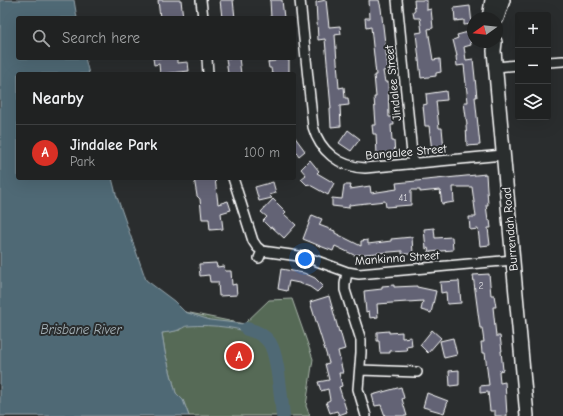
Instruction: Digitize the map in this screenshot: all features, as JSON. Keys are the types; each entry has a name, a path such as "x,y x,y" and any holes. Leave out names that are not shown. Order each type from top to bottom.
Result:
{"street":[{"path":"201,0 203,16"},
{"name":"Bangalee Street","path":"300,0 312,119 316,136 321,145 333,158 343,164 353,167 370,168 504,155"},
{"name":"Jindalee Street","path":"397,0 413,164"},
{"path":"490,12 492,0"},
{"path":"498,12 503,0"},
{"name":"Burrendah Road","path":"494,48 527,416"},
{"path":"207,60 208,72"},
{"path":"551,62 563,61"},
{"path":"496,67 515,65"},
{"name":"Mankinna Street","path":"234,180 253,241 260,255 306,257 347,272 364,274 513,260"},
{"path":"347,272 345,290 362,346 359,393 366,416"},
{"path":"360,370 417,372"}],"green space":[{"path":"292,299 313,359 306,406 310,416 189,416 183,400 176,393 165,352 162,333 180,330 174,301 185,312 244,324 269,300"}],"water":[{"name":"Brisbane River","path":"0,0 74,0 77,16 16,16 16,60 86,60 88,72 16,72 16,180 112,180 146,280 174,301 185,312 210,320 244,324 254,329 264,337 237,329 217,326 187,326 176,331 162,333 165,352 176,393 183,400 189,416 0,416"}],"building":[{"path":"158,0 181,0 183,16 160,16"},
{"path":"220,0 233,0 235,16 222,16"},
{"path":"270,0 282,0 284,16 271,16"},
{"path":"326,0 329,27 340,26 341,34 335,35 339,88 344,87 345,98 348,98 349,105 340,106 341,126 331,127 331,109 325,39 318,40 316,2"},
{"path":"369,0 379,0 381,8 388,70 383,71 385,82 388,82 389,117 393,117 394,125 391,125 392,141 394,141 395,153 377,155 376,134 373,134 372,125 376,125 374,75 376,75 371,27 366,28 365,18 370,18"},
{"path":"414,0 427,0 427,10 431,9 433,28 428,29 433,60 440,59 441,72 436,73 436,76 421,78 416,33 422,32 420,18 414,18"},
{"path":"470,6 471,12 467,12 467,25 464,25 464,20 455,21 454,8"},
{"path":"467,32 467,46 464,47 466,60 473,59 480,145 467,146 467,125 464,102 468,102 464,65 457,66 457,56 453,40 458,38 457,35"},
{"path":"153,60 177,60 177,63 188,62 189,71 160,72 159,64 154,65"},
{"path":"226,60 239,60 241,72 228,72"},
{"path":"289,60 289,72 272,72 268,62"},
{"path":"446,91 447,100 436,101 439,128 442,128 444,149 432,151 429,126 425,126 423,105 427,104 426,94"},
{"path":"348,130 360,139 351,151 339,143"},
{"path":"296,139 305,151 299,156 296,152"},
{"path":"310,160 319,171 317,173 334,183 328,195 308,184 307,185 301,179 306,175 301,169"},
{"path":"486,174 488,205 486,205 488,220 490,220 491,228 488,228 490,245 480,246 478,229 470,230 469,217 476,217 472,187 453,187 454,202 442,204 440,190 420,192 420,190 411,190 411,205 386,207 385,201 349,205 349,208 332,206 332,198 342,199 344,185 351,185 350,189 370,186 371,193 397,189 396,183"},
{"path":"194,180 215,180 218,204 228,201 231,210 221,213 223,229 210,230 209,219 202,219 200,199 197,196"},
{"path":"273,182 276,193 269,195 272,198 259,201 255,187"},
{"path":"273,199 286,212 284,214 296,225 284,238 263,221 267,217 261,212"},
{"path":"312,215 322,219 319,225 335,231 335,233 361,246 361,241 368,240 368,244 391,241 391,239 412,237 413,254 402,254 402,251 354,255 335,246 333,251 320,246 303,239"},
{"path":"434,228 435,238 452,237 453,250 429,252 428,248 426,249 424,229"},
{"path":"216,263 217,267 224,266 225,271 231,271 232,285 236,284 237,295 219,296 218,282 210,282 209,275 200,276 199,264"},
{"path":"281,269 304,273 315,278 323,286 317,292 310,287 289,281 287,291 278,289"},
{"path":"489,274 491,295 494,295 496,307 493,307 496,336 500,336 502,351 503,370 499,371 500,383 505,382 507,416 495,416 495,411 490,411 488,392 480,393 480,386 489,385 485,353 482,353 481,342 484,342 482,328 480,328 473,275"},
{"path":"459,281 461,303 447,304 446,292 441,293 440,282"},
{"path":"394,285 394,287 417,286 436,291 431,313 421,310 423,301 377,304 378,317 370,318 369,311 366,312 364,291 382,289 382,286"},
{"path":"329,296 345,349 338,351 343,373 339,373 342,386 339,387 347,412 339,415 337,411 330,413 326,402 330,400 328,389 321,391 318,382 329,380 325,364 329,363 310,302"},
{"path":"432,330 441,338 428,353 420,345"},
{"path":"389,331 389,333 402,332 402,338 411,337 412,346 406,347 407,350 380,353 379,341 377,341 377,332"},
{"path":"453,338 457,355 444,358 440,341"},
{"path":"459,370 459,385 450,386 449,371"},
{"path":"401,387 404,398 402,399 407,416 385,416 381,405 375,406 372,395"},
{"path":"427,393 448,401 444,413 423,407"}],"waterway":[{"path":"247,329 262,335 269,342 272,348 277,366 283,416"}],"place":[{"name":"Jindalee Park","path":"239,356"}]}
